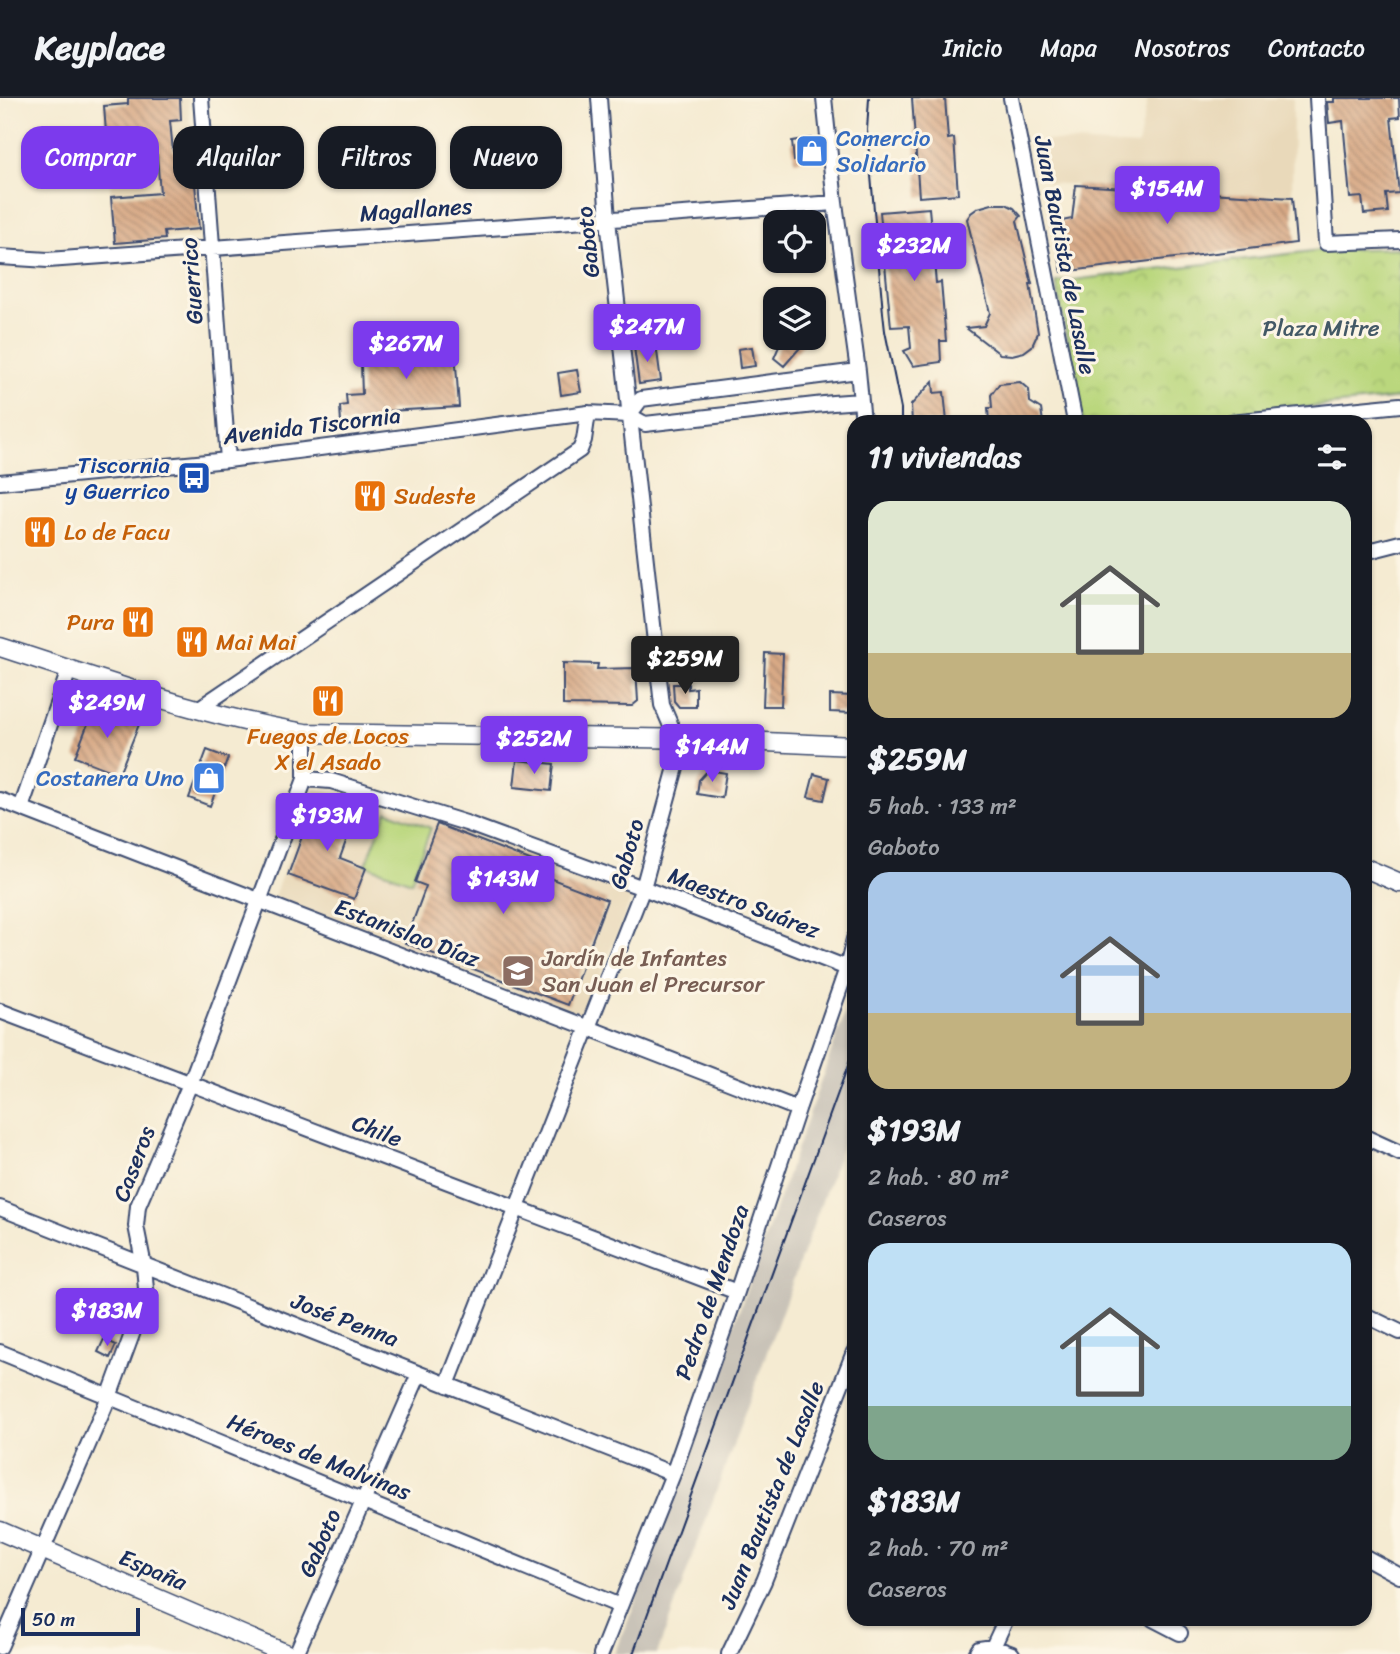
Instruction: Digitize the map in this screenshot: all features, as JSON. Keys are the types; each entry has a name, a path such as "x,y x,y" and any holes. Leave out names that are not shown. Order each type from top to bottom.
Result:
{"street":[{"name":"Guerrico","path":"201,98 228,460"},
{"name":"Gaboto","path":"447,1385 643,888 677,760 677,740 662,705 608,220 599,98"},
{"path":"824,98 862,415"},
{"name":"Juan Bautista de Lasalle","path":"1011,98 1074,415"},
{"path":"1317,98 1326,243 1400,240"},
{"name":"Magallanes","path":"0,257 48,260 835,203"},
{"path":"629,415 641,399 858,371"},
{"name":"Avenida Tiscornia","path":"0,482 228,460 588,413 629,415 645,424 861,401"},
{"path":"1301,415 1400,405"},
{"path":"198,709 580,450 588,413"},
{"path":"1372,550 1400,543"},
{"path":"0,647 198,709 305,733 701,739 847,747"},
{"path":"21,808 69,670"},
{"name":"Caseros","path":"0,1647 109,1397 142,1307 146,1289 145,1266 136,1226 138,1206 190,1084 306,779 305,733"},
{"name":"Maestro Suárez","path":"306,779 331,781 466,823 643,888 847,968"},
{"name":"Estanislao Díaz","path":"0,800 798,1109"},
{"path":"1372,870 1400,883"},
{"name":"Pedro de Mendoza","path":"601,1654 673,1474 847,968"},
{"name":"Chile","path":"0,1011 737,1292"},
{"path":"1372,1140 1400,1153"},
{"name":"José Penna","path":"0,1208 673,1474"},
{"path":"1372,1318 1400,1332"},
{"name":"Héroes de Malvinas","path":"0,1352 620,1606"},
{"name":"Juan Bautista de Lasalle","path":"729,1654 764,1581 847,1370"},
{"name":"Gaboto","path":"296,1654 419,1374"},
{"name":"España","path":"0,1531 287,1654"},
{"path":"1372,1561 1400,1576"},
{"path":"993,1647 1003,1626"},
{"path":"1166,1626 1180,1633"},
{"path":"976,1654 979,1649 993,1647 1012,1654"}],"shaded area":[{"path":"103,98 188,98 190,126 173,126 173,189 196,189 200,236 115,243 111,189 159,189 159,126 105,126"},
{"path":"1148,98 1293,98 1292,198 1047,183 1042,140 1138,146"},
{"path":"314,788 453,824 635,890 583,1018 273,899"},
{"path":"847,1008 847,1132 657,1654 614,1654 632,1611"}],"green space":[{"name":"Plaza Mitre","path":"1400,248 1400,398 1230,415 1082,415 1056,282 1321,250"},
{"path":"387,811 431,828 411,882 366,865"}],"building":[{"path":"128,98 180,98 181,120 170,121 173,189 195,189 199,229 164,232 165,239 115,243 111,197 160,193 159,126 106,126 104,106 128,104"},
{"path":"912,98 945,98 948,139 954,138 958,194 919,197"},
{"path":"1334,98 1399,98 1400,117 1391,118 1399,193 1386,194 1388,212 1364,214 1362,197 1350,198 1343,121 1329,123 1327,102 1334,102"},
{"path":"811,138 814,158 794,161 792,141"},
{"path":"1076,185 1292,198 1296,243 1062,272 1052,223 1072,219"},
{"path":"1006,204 1021,216 1017,221 1032,284 1038,333 1032,346 1024,352 1012,355 1000,354 966,328 984,326 990,313 967,219 978,208"},
{"path":"929,208 936,283 941,282 946,341 940,341 941,362 913,366 904,351 911,348 909,326 891,327 880,212"},
{"path":"454,337 459,407 388,411 389,420 341,424 340,406 347,405 346,395 362,394 361,365 391,363 390,341"},
{"path":"656,344 661,381 639,384 634,347"},
{"path":"752,347 755,366 740,368 738,349"},
{"path":"777,350 798,350 784,366 774,358"},
{"path":"577,370 581,392 561,395 558,373"},
{"path":"933,381 934,393 944,392 946,415 912,415 911,405"},
{"path":"1020,382 1029,390 1030,402 1041,409 1042,415 988,415 988,408 992,408 991,395 999,384"},
{"path":"765,653 783,654 781,706 763,706"},
{"path":"563,663 598,664 597,669 636,668 638,701 632,706 563,705"},
{"path":"673,684 688,684 688,689 696,688 696,707 679,707 674,701"},
{"path":"830,695 847,696 847,713 830,712"},
{"path":"94,708 140,722 119,774 75,757"},
{"name":"Costanera Uno","path":"207,750 228,758 210,806 189,798"},
{"path":"517,760 554,764 551,791 514,787"},
{"path":"708,770 726,773 722,798 697,794 699,780"},
{"path":"814,774 829,778 824,800 808,797"},
{"path":"315,801 355,816 340,858 366,868 354,899 288,875"},
{"path":"437,824 543,865 539,874 607,900 568,1005 405,943 426,886 415,882"},
{"path":"104,1339 116,1345 110,1358 98,1352"}],"tram line":[{"path":"869,98 867,130 883,313 901,415"},
{"path":"633,1654 847,1068"}],"place":[{"name":"Comercio Solidario","path":"812,151"},
{"name":"Tiscornia y Guerrico","path":"194,478"},
{"name":"Sudeste","path":"370,496"},
{"name":"Lo de Facu","path":"40,532"},
{"name":"Pura","path":"138,622"},
{"name":"Mai Mai","path":"192,642"},
{"name":"Fuegos de Locos X el Asado","path":"328,701"},
{"name":"Costanera Uno","path":"209,778"},
{"name":"Jardín de Infantes San Juan el Precursor","path":"518,971"}]}
